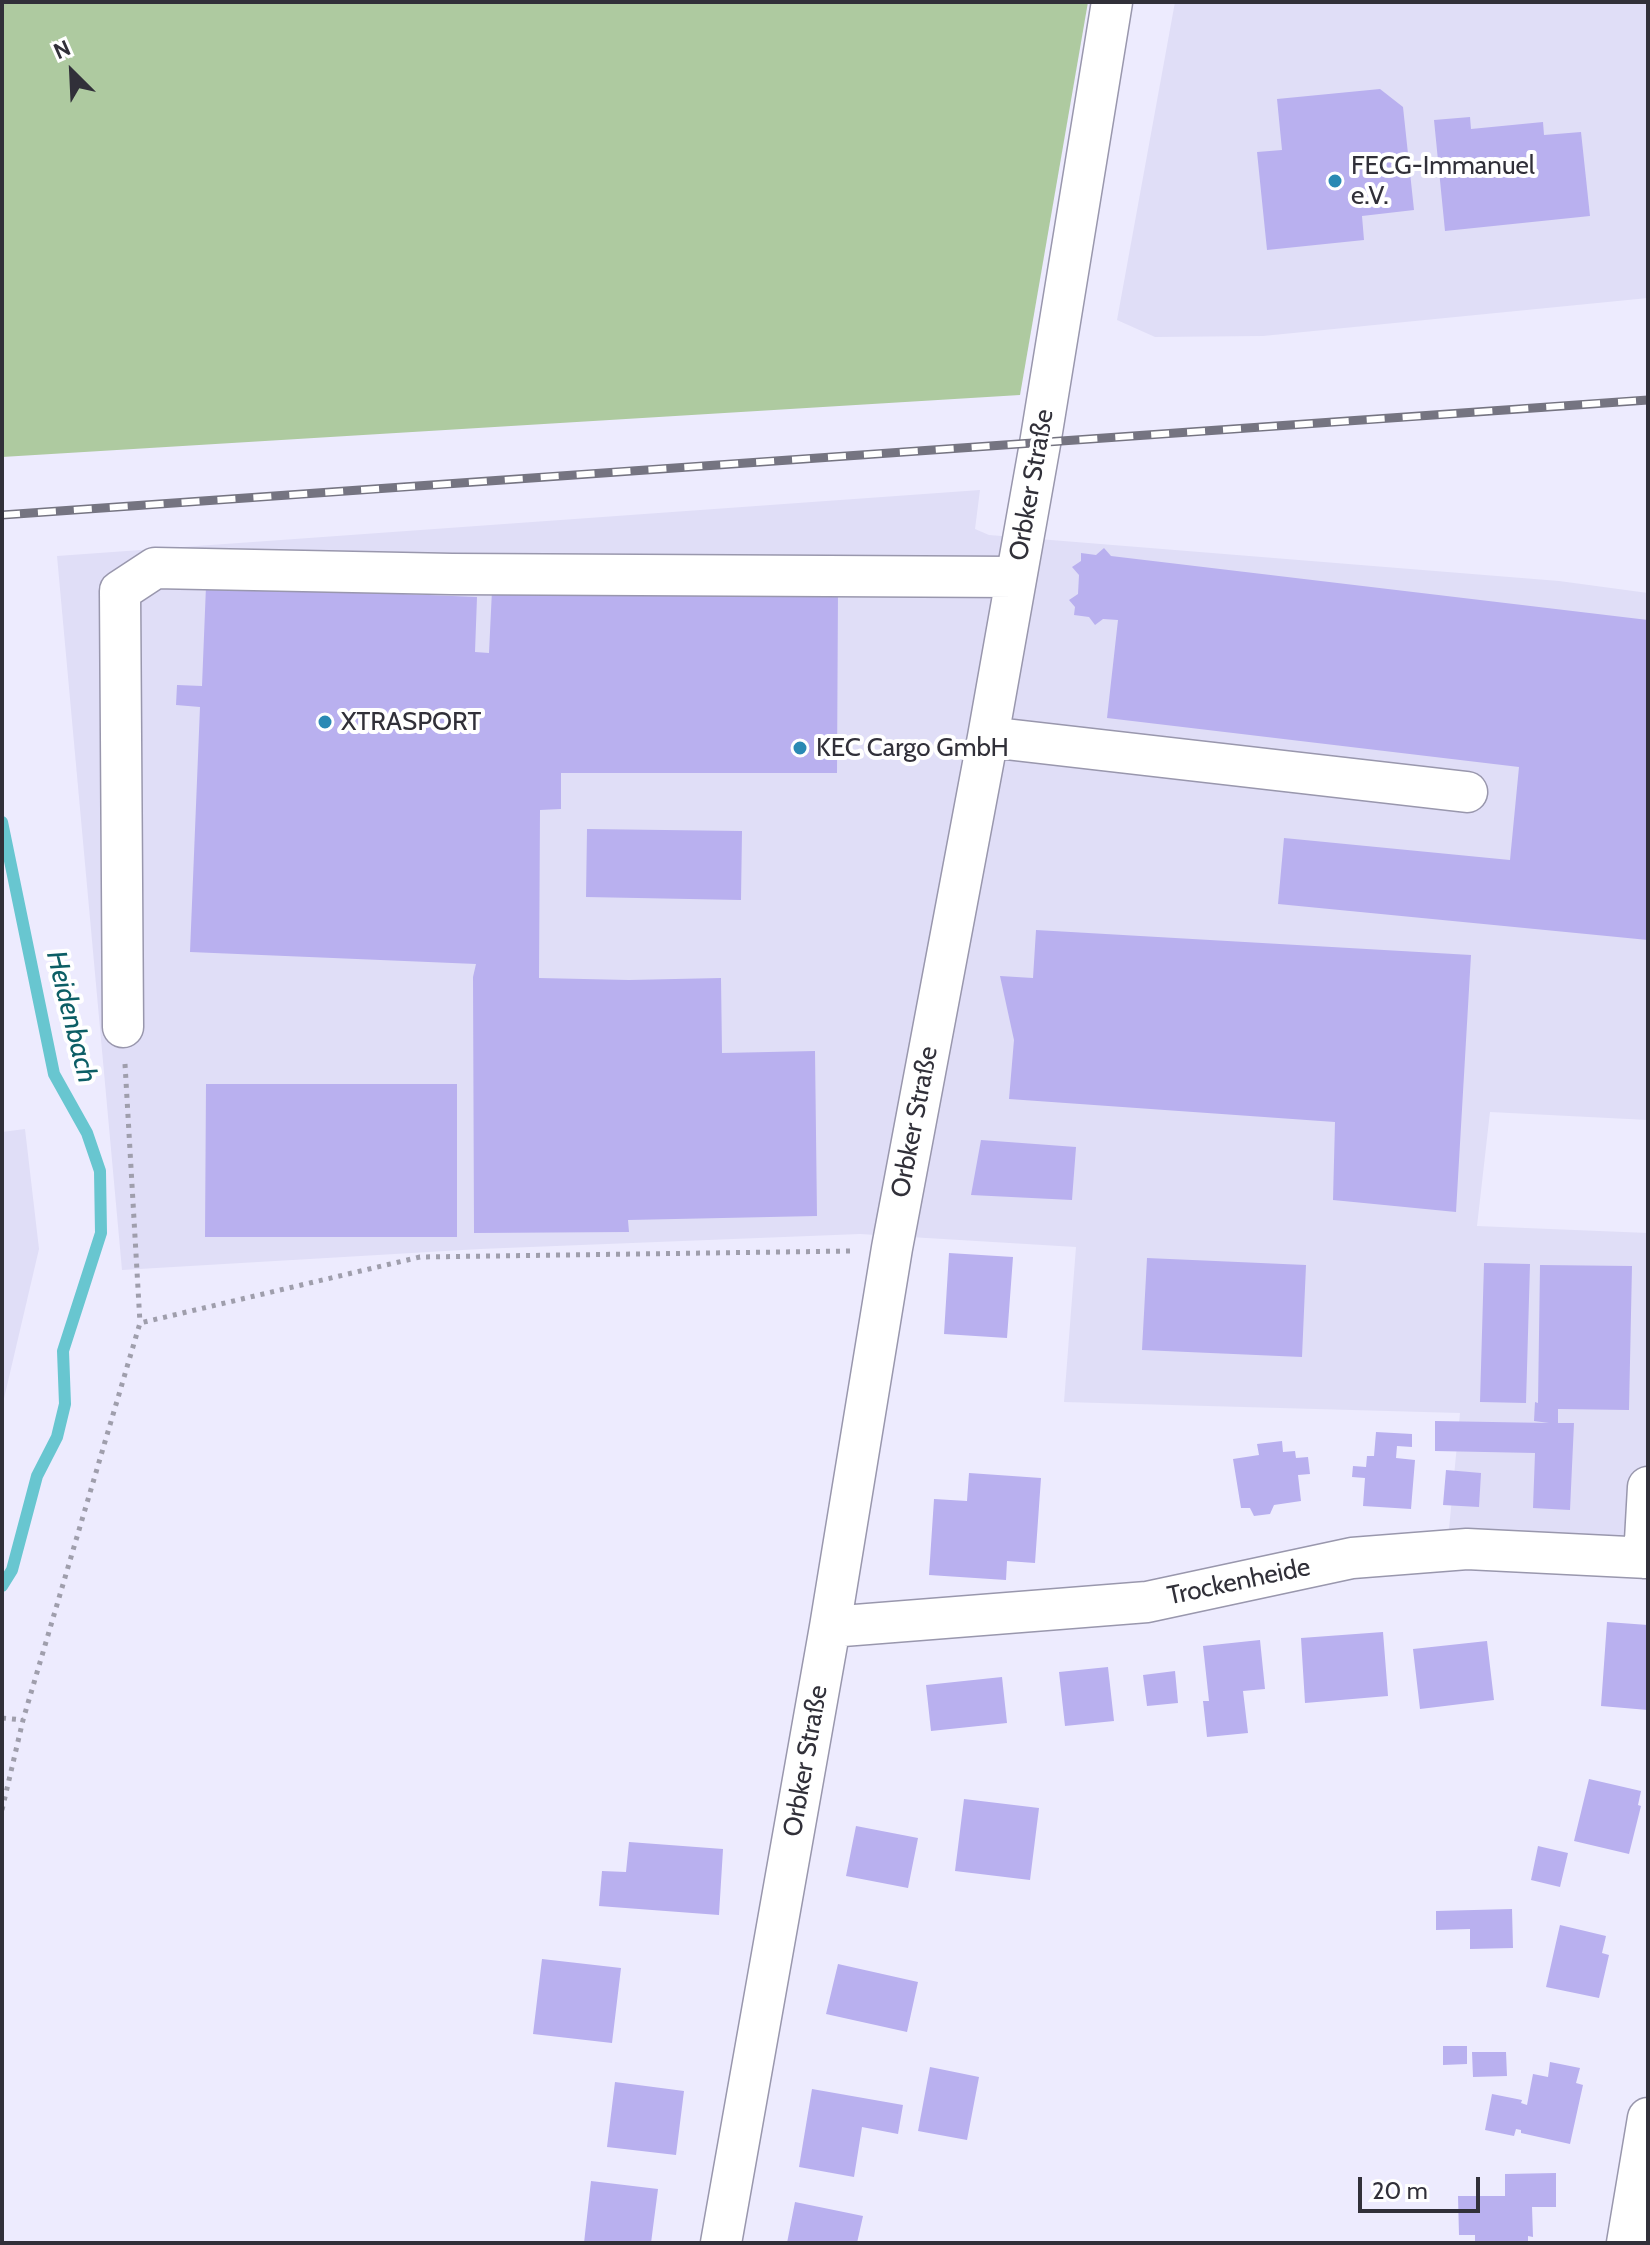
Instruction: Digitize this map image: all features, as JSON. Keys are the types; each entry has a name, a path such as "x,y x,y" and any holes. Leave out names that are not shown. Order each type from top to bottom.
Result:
{"street":[{"name":"Orbker Straße","path":"721,2243 830,1627 892,1248 1042,429 1112,2"},
{"path":"123,1027 120,591 155,568 468,574 1015,577"},
{"path":"988,737 1467,792"},
{"path":"1646,1558 1648,1487"},
{"name":"Trockenheide","path":"830,1627 1147,1602 1352,1558 1467,1549 1646,1558"},
{"path":"1627,2243 1648,2118"}],"path":[{"path":"2,1810 23,1720 140,1323 123,1027"},
{"path":"140,1323 420,1257 892,1248"},
{"path":"2,1718 23,1720"}],"shaded area":[{"path":"1175,2 1648,2 1648,298 1263,336 1155,337 1117,320"},
{"path":"980,490 975,529 989,535 1559,581 1648,593 1648,1120 1490,1112 1477,1226 1648,1233 1648,1537 1449,1529 1460,1413 1064,1402 1076,1247 860,1234 480,1249 122,1270 57,556"},
{"path":"25,1129 39,1249 2,1407 2,1132"}],"green space":[{"path":"2,2 1088,2 1020,395 2,457"}],"building":[{"name":"FECG-Immanuel e.V.","path":"1380,89 1403,107 1414,210 1362,216 1364,240 1267,250 1257,152 1282,150 1277,99"},
{"path":"1470,117 1471,129 1543,122 1544,135 1581,132 1590,216 1445,231 1434,120"},
{"path":"1104,548 1111,556 1648,620 1648,940 1278,904 1284,838 1510,860 1519,767 1107,718 1118,620 1103,619 1095,625 1089,617 1074,615 1075,607 1069,600 1078,594 1079,575 1072,567 1081,561 1081,553 1096,555"},
{"path":"206,586 477,597 475,652 489,653 492,590 838,590 837,773 561,773 561,809 540,810 539,978 721,978 722,1053 815,1051 817,1216 628,1220 629,1232 474,1233 473,977 476,964 190,952 200,707 176,705 177,685 202,686"},
{"path":"587,829 742,831 741,900 586,897"},
{"path":"1036,930 1471,955 1456,1212 1333,1200 1335,1122 1009,1099 1014,1040 1000,976 1033,978"},
{"path":"206,1084 457,1084 457,1237 205,1237"},
{"path":"981,1140 1076,1147 1072,1200 971,1195"},
{"path":"949,1253 1013,1257 1007,1338 944,1334"},
{"path":"1147,1258 1306,1265 1302,1357 1142,1350"},
{"path":"1484,1263 1530,1264 1526,1403 1480,1402"},
{"path":"1540,1265 1632,1266 1629,1410 1558,1409 1558,1423 1574,1423 1570,1510 1533,1508 1535,1453 1435,1451 1435,1421 1549,1423 1534,1421 1535,1402 1538,1403"},
{"path":"1376,1432 1412,1434 1412,1447 1397,1446 1396,1458 1415,1460 1411,1509 1363,1506 1365,1478 1352,1477 1353,1466 1366,1467 1367,1456 1374,1456"},
{"path":"1282,1441 1283,1452 1295,1451 1296,1458 1308,1457 1310,1474 1298,1475 1301,1501 1274,1505 1270,1514 1254,1516 1250,1508 1241,1508 1233,1459 1259,1455 1257,1444"},
{"path":"1446,1470 1481,1473 1479,1507 1443,1505"},
{"path":"969,1473 1041,1478 1035,1563 1007,1561 1006,1580 929,1575 934,1499 967,1501"},
{"path":"1607,1622 1648,1625 1648,1710 1601,1706"},
{"path":"1383,1632 1388,1696 1305,1703 1301,1638"},
{"path":"1260,1640 1265,1689 1243,1691 1248,1733 1207,1737 1203,1701 1209,1701 1203,1646"},
{"path":"1487,1641 1494,1700 1420,1709 1413,1649"},
{"path":"1108,1667 1114,1721 1065,1726 1059,1672"},
{"path":"1175,1671 1178,1703 1147,1706 1143,1675"},
{"path":"1002,1677 1007,1723 931,1731 926,1685"},
{"path":"1589,1779 1641,1791 1638,1805 1641,1806 1629,1854 1574,1841"},
{"path":"964,1799 1039,1808 1030,1880 955,1871"},
{"path":"856,1826 918,1838 908,1888 846,1876"},
{"path":"629,1842 723,1849 719,1915 599,1906 602,1871 626,1872"},
{"path":"1538,1846 1568,1853 1560,1887 1531,1880"},
{"path":"1512,1909 1513,1948 1470,1949 1470,1929 1436,1930 1436,1911"},
{"path":"1560,1925 1606,1936 1602,1953 1609,1955 1599,1998 1546,1987"},
{"path":"542,1959 621,1968 612,2043 533,2034"},
{"path":"838,1964 918,1982 907,2032 826,2014"},
{"path":"1443,2046 1467,2046 1467,2064 1443,2065"},
{"path":"1472,2052 1506,2052 1507,2076 1473,2077"},
{"path":"1550,2062 1580,2068 1576,2083 1583,2085 1570,2144 1521,2133 1516,2129 1514,2136 1485,2130 1492,2094 1522,2100 1521,2103 1527,2105 1533,2074 1548,2077"},
{"path":"930,2067 979,2077 967,2140 918,2131"},
{"path":"615,2082 684,2091 676,2155 607,2147"},
{"path":"812,2089 903,2105 898,2134 862,2127 854,2177 799,2167"},
{"path":"1556,2173 1556,2207 1532,2207 1533,2237 1528,2236 1528,2243 1475,2243 1475,2235 1459,2235 1458,2196 1505,2196 1505,2174"},
{"path":"591,2181 658,2189 651,2243 584,2243"},
{"path":"795,2202 863,2216 857,2243 787,2243"}],"waterway":[{"name":"Heidenbach","path":"2,822 54,1074 87,1133 100,1171 101,1233 63,1351 65,1404 57,1437 37,1476 12,1570 2,1586"}],"railway":[{"path":"2,515 1648,400"}],"place":[{"name":"FECG-Immanuel e.V.","path":"1335,181"},
{"name":"XTRASPORT","path":"325,722"},
{"name":"KEC Cargo GmbH","path":"800,748"}]}
